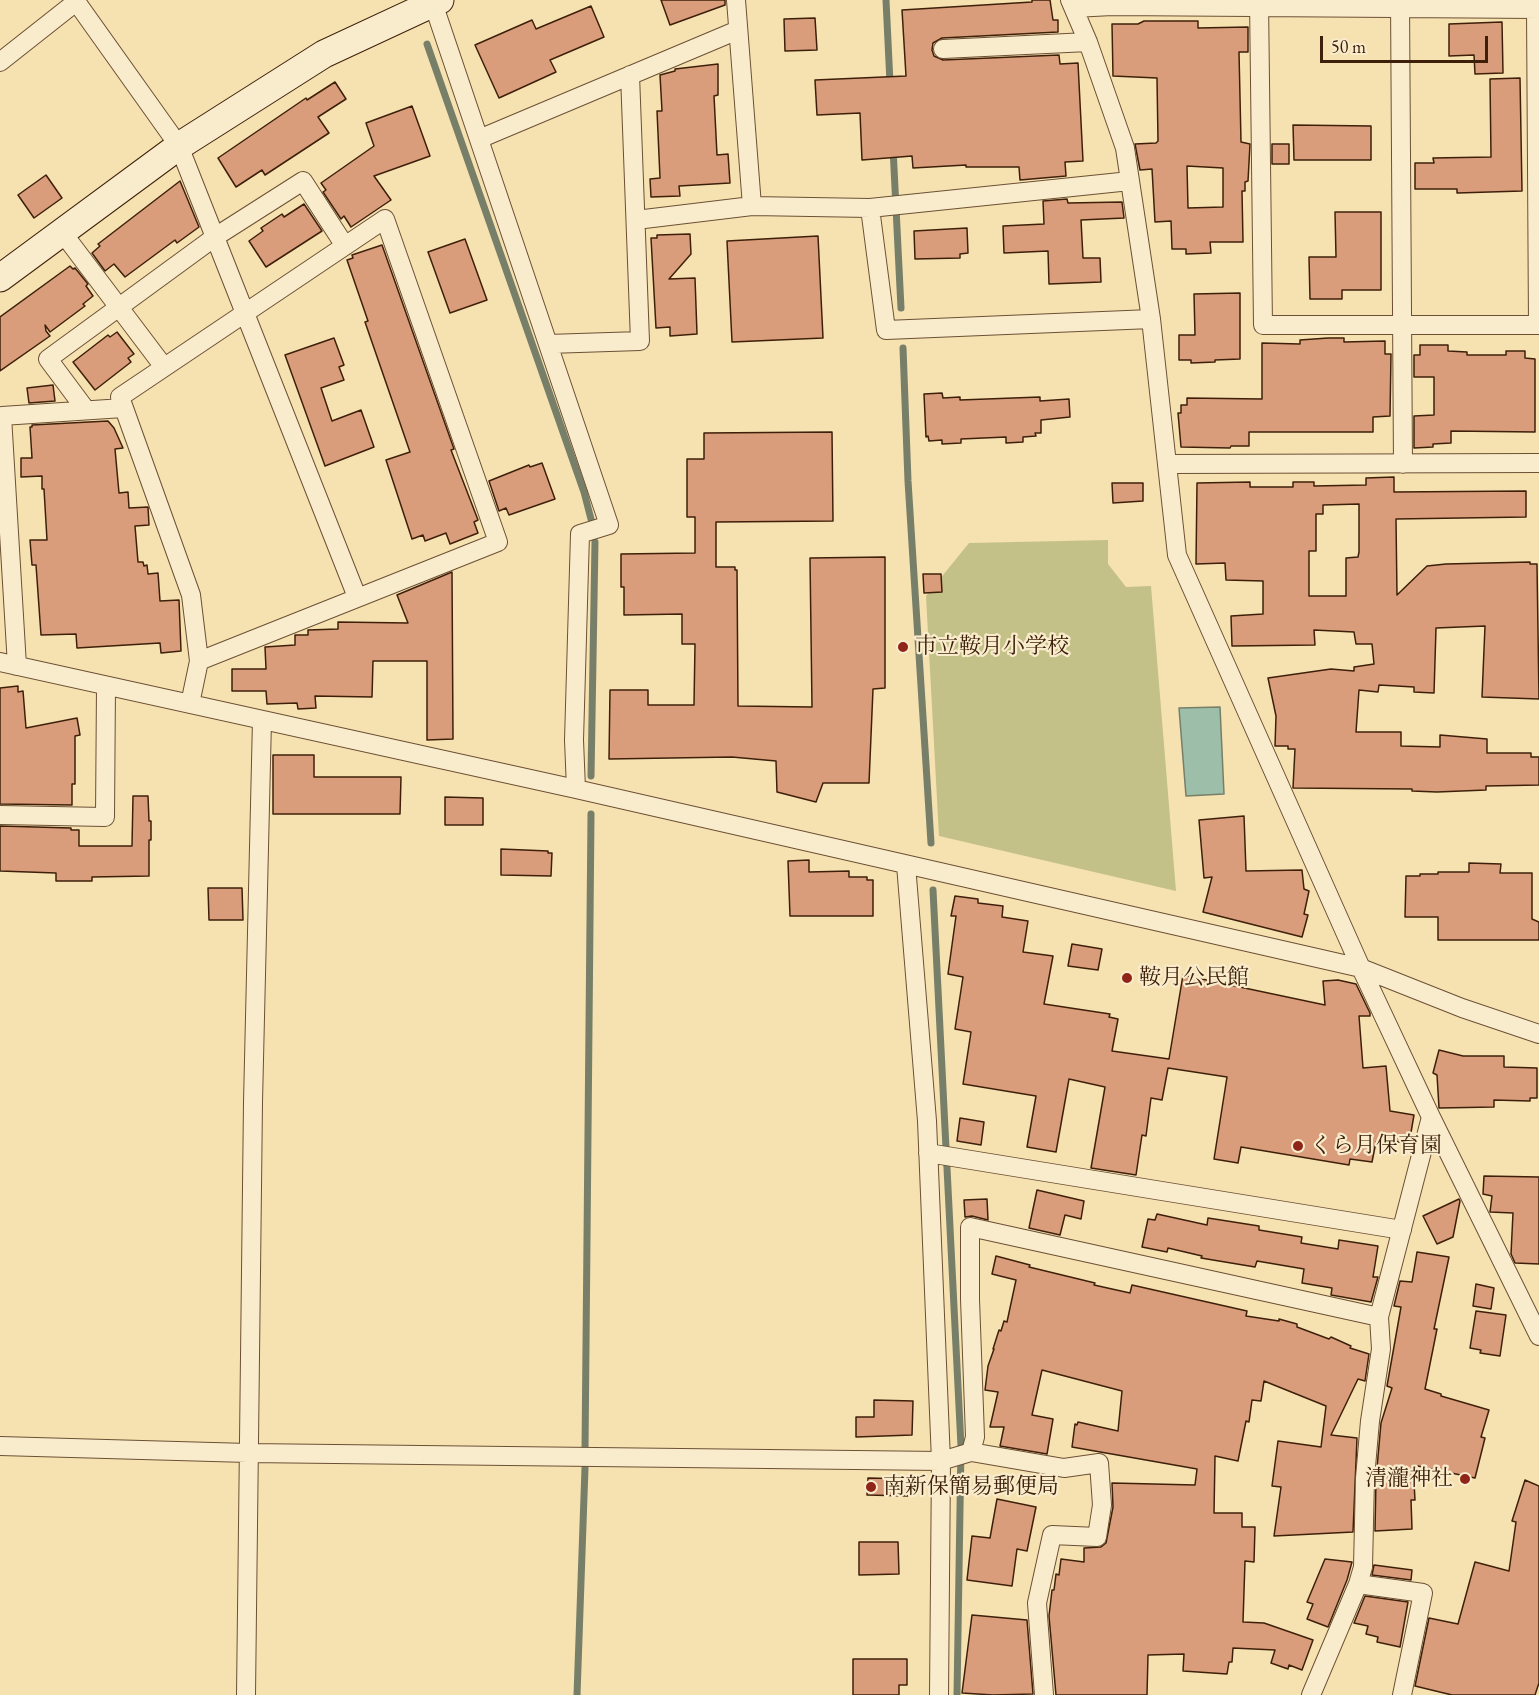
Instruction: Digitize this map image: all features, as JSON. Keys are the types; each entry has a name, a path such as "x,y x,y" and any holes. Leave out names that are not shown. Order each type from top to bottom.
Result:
{"street":[{"path":"736,0 752,206"},
{"path":"0,62 76,1 179,146 357,597"},
{"path":"0,278 179,146 324,54 435,1 479,140 609,525 580,534 574,740 576,789"},
{"path":"1259,4 1263,325 1538,325 1538,9 1400,4 1112,3 1072,4 1088,42 1125,148 1151,319 1177,555 1361,968 1431,1117 1539,1336"},
{"path":"1400,4 1403,464"},
{"path":"479,140 738,30"},
{"path":"943,49 1088,42"},
{"path":"548,344 640,341 630,75"},
{"path":"86,410 48,359 215,237 303,181 345,246"},
{"path":"636,220 752,206 878,207 906,205 1131,181"},
{"path":"878,207 886,330 1151,319"},
{"path":"190,704 198,662 191,595 120,397 385,219 498,542 198,662"},
{"path":"62,232 164,367"},
{"path":"123,408 2,416 8,664 576,789 1361,968 1462,1008 1539,1034"},
{"path":"1168,464 1539,463"},
{"path":"0,815 105,817 106,686"},
{"path":"246,1695 248,1453 262,720"},
{"path":"906,865 928,1153 941,1461 939,1695"},
{"path":"1311,1695 1363,1567 1365,1478 1370,1420 1382,1349 1380,1317 1431,1117"},
{"path":"928,1153 1402,1230"},
{"path":"971,1452 975,1437 970,1227 1380,1317"},
{"path":"0,1446 248,1453 941,1461 971,1452 1064,1468 1099,1463 1102,1504 1097,1537 1052,1535 1037,1603 1044,1695"},
{"path":"1358,1584 1423,1593 1402,1695"}],"shaded area":[{"path":"1108,540 1108,564 1126,587 1151,586 1176,891 939,836 926,596 969,543"},
{"path":"1220,707 1224,794 1186,796 1179,708"}],"building":[{"path":"661,0 725,0 725,5 670,25"},
{"path":"1032,0 1050,0 1053,20 1058,20 1058,32 942,38 933,43 932,50 934,56 943,60 1059,55 1060,64 1078,63 1083,161 1065,162 1066,176 1020,180 1019,167 966,167 966,165 913,168 912,156 862,160 860,113 817,115 815,80 906,76 902,10 1032,2"},
{"path":"591,6 604,37 550,60 556,72 499,98 475,45 532,20 536,29"},
{"path":"815,18 817,50 785,51 784,19"},
{"path":"1144,21 1198,21 1198,28 1248,27 1248,52 1239,52 1241,142 1250,144 1248,181 1245,182 1245,191 1242,191 1243,242 1210,242 1211,253 1186,254 1186,249 1172,249 1171,221 1155,222 1152,169 1140,170 1135,144 1158,141 1157,78 1113,76 1112,24 1138,24","holes":["1187,166 1223,168 1223,207 1188,208"]},
{"path":"1502,22 1503,73 1475,74 1474,55 1449,56 1449,24"},
{"path":"718,64 718,95 714,96 717,155 728,154 730,183 679,186 680,196 651,197 650,179 660,178 657,111 662,111 660,75 675,71 675,69"},
{"path":"1520,78 1522,191 1457,193 1457,189 1415,189 1415,163 1434,163 1433,158 1491,157 1490,79"},
{"path":"335,82 346,99 318,117 329,133 265,175 262,170 236,187 218,158 306,98 307,100"},
{"path":"412,106 430,156 374,176 391,200 351,227 344,216 341,219 323,192 326,190 321,183 374,146 366,123"},
{"path":"1293,125 1371,126 1371,160 1294,160"},
{"path":"1272,144 1289,144 1289,164 1272,164"},
{"path":"46,175 62,198 34,218 18,195"},
{"path":"180,181 199,227 177,243 175,240 125,277 114,264 105,271 92,253 100,246 98,244"},
{"path":"1067,199 1068,203 1122,202 1124,218 1081,220 1083,258 1100,258 1101,282 1049,284 1048,251 1004,253 1003,226 1044,224 1043,201"},
{"path":"304,204 322,231 266,267 249,241 263,231 261,228 282,214 284,217"},
{"path":"1335,212 1381,212 1381,290 1342,290 1342,299 1310,299 1309,257 1336,257"},
{"path":"967,228 968,253 960,254 960,258 915,259 914,231"},
{"path":"690,234 691,254 669,279 695,278 697,334 670,336 670,327 656,328 651,238 657,238 657,235"},
{"path":"818,236 823,338 732,342 727,241"},
{"path":"465,239 487,300 450,313 428,252"},
{"path":"382,245 454,449 451,450 478,520 474,522 478,533 450,544 446,533 425,541 423,535 412,539 386,460 410,452 365,322 368,321 347,260 353,258 352,255"},
{"path":"70,266 75,268 88,284 86,286 93,296 83,304 85,306 50,332 45,325 50,336 0,371 0,317"},
{"path":"1240,293 1240,359 1191,363 1191,360 1179,360 1179,335 1195,335 1194,294"},
{"path":"117,332 134,354 128,358 131,362 95,390 73,362 108,335 110,337"},
{"path":"334,338 344,365 339,367 344,380 321,388 332,421 361,410 374,447 325,466 285,355"},
{"path":"1344,338 1344,342 1385,341 1385,354 1391,354 1390,416 1373,417 1373,432 1249,432 1249,446 1181,447 1178,413 1181,413 1181,405 1187,405 1187,398 1262,399 1262,343 1300,344 1300,340"},
{"path":"1420,345 1448,345 1448,351 1467,352 1467,355 1506,355 1506,351 1525,351 1525,358 1535,359 1535,432 1451,431 1451,443 1414,448 1414,416 1434,415 1434,377 1414,377 1414,355 1420,355"},
{"path":"53,385 55,401 29,403 27,388"},
{"path":"942,393 943,398 960,397 960,400 1040,397 1040,401 1069,399 1070,417 1041,420 1041,433 1035,433 1036,436 1023,437 1023,442 1006,443 1006,437 961,439 961,443 942,444 942,440 929,441 928,436 926,437 924,394"},
{"path":"108,421 114,428 123,448 115,449 119,493 128,492 129,508 148,507 149,525 135,526 138,562 143,562 144,566 147,565 148,574 158,573 160,601 179,600 181,651 161,653 160,643 77,648 76,634 41,635 36,565 32,565 30,540 47,540 44,489 42,489 42,476 21,477 21,458 32,458 30,427 32,425"},
{"path":"832,432 833,521 716,522 716,567 735,567 737,570 738,706 812,707 810,558 885,557 885,688 873,689 869,783 823,783 816,802 777,792 776,761 732,757 609,759 610,690 648,690 648,705 694,705 695,644 682,644 682,614 624,615 621,554 695,553 695,517 687,517 687,459 704,459 704,433"},
{"path":"542,463 555,499 509,515 506,508 499,511 489,481 529,465 530,467"},
{"path":"1394,477 1394,492 1526,491 1526,517 1396,519 1397,595 1427,566 1530,562 1530,564 1537,564 1539,699 1482,697 1485,626 1436,628 1434,693 1414,692 1414,687 1379,685 1378,692 1359,690 1356,732 1401,732 1401,746 1440,747 1440,735 1487,739 1487,753 1531,753 1531,757 1539,757 1539,785 1486,786 1486,790 1437,792 1412,791 1412,789 1293,788 1295,749 1288,749 1288,746 1275,746 1276,716 1268,678 1331,669 1354,671 1354,667 1374,664 1372,644 1356,644 1354,632 1314,630 1315,645 1232,646 1231,616 1263,614 1263,581 1226,580 1225,563 1196,564 1197,483 1250,482 1250,487 1293,487 1293,482 1314,482 1314,486 1366,485 1366,478","holes":["1359,504 1358,557 1346,558 1346,596 1309,596 1309,551 1316,551 1316,514 1323,514 1323,505"]},
{"path":"1112,483 1143,483 1143,501 1113,503"},
{"path":"452,572 453,739 427,740 427,661 373,661 372,697 315,696 316,708 298,709 297,703 267,704 266,691 232,691 232,669 266,669 265,647 295,645 295,635 308,635 308,630 338,629 338,622 408,623 397,595"},
{"path":"923,574 941,574 942,592 924,593"},
{"path":"18,686 18,692 23,691 26,728 77,718 80,735 75,736 75,784 72,784 72,805 0,804 0,688"},
{"path":"273,755 314,755 314,777 401,777 400,814 273,814"},
{"path":"133,796 148,796 149,821 151,821 149,876 92,877 92,881 56,881 56,873 0,871 0,826 71,828 71,830 79,830 79,846 132,846"},
{"path":"445,797 483,798 483,825 445,825"},
{"path":"1244,816 1246,871 1302,870 1304,889 1309,891 1304,914 1308,915 1302,937 1203,912 1212,877 1204,878 1199,820"},
{"path":"501,849 552,853 551,876 501,875"},
{"path":"809,860 809,872 849,871 849,877 867,877 867,880 873,880 873,916 790,916 788,861"},
{"path":"1469,863 1501,864 1500,873 1532,873 1532,919 1539,922 1539,940 1438,940 1438,917 1405,917 1406,876 1438,874 1438,872 1469,872"},
{"path":"208,888 242,888 243,920 209,920"},
{"path":"955,896 978,899 978,903 1003,906 1002,917 1028,921 1023,952 1053,956 1044,1004 1110,1014 1109,1017 1118,1019 1112,1051 1169,1059 1183,975 1325,1005 1323,981 1338,980 1356,984 1370,1013 1370,1016 1359,1016 1363,1068 1386,1066 1390,1111 1414,1115 1409,1144 1393,1141 1392,1145 1376,1142 1372,1162 1350,1159 1349,1165 1241,1147 1238,1163 1214,1159 1227,1077 1168,1068 1162,1100 1151,1098 1146,1136 1142,1135 1136,1175 1091,1168 1105,1087 1069,1079 1056,1152 1027,1147 1036,1096 963,1084 971,1032 955,1029 963,977 948,974 956,916 951,916"},
{"path":"1072,944 1102,949 1098,970 1068,966"},
{"path":"1439,1050 1463,1056 1504,1056 1504,1067 1537,1068 1537,1098 1530,1098 1530,1101 1494,1100 1494,1107 1439,1108 1437,1075 1433,1073"},
{"path":"960,1118 984,1122 981,1145 957,1141"},
{"path":"1484,1176 1539,1177 1539,1264 1515,1263 1511,1254 1513,1213 1490,1212 1492,1196 1483,1194"},
{"path":"1037,1190 1084,1201 1081,1219 1065,1215 1060,1235 1029,1228"},
{"path":"987,1199 988,1220 972,1216 965,1217 964,1200"},
{"path":"1459,1199 1453,1237 1437,1244 1423,1216"},
{"path":"1157,1214 1207,1225 1208,1218 1259,1226 1259,1230 1302,1237 1301,1243 1338,1249 1339,1240 1378,1246 1373,1277 1378,1277 1371,1302 1331,1295 1332,1288 1302,1283 1304,1269 1257,1261 1255,1267 1201,1258 1202,1256 1168,1248 1167,1252 1142,1247 1148,1219 1155,1220"},
{"path":"1417,1252 1449,1257 1434,1329 1437,1329 1425,1389 1489,1410 1481,1437 1485,1438 1475,1478 1413,1465 1415,1500 1411,1500 1412,1529 1375,1531 1376,1479 1381,1423 1392,1388 1387,1386 1401,1307 1394,1306 1400,1281 1412,1282"},
{"path":"996,1256 1030,1265 1029,1267 1095,1283 1094,1285 1130,1293 1132,1285 1247,1311 1246,1316 1279,1321 1279,1319 1297,1324 1297,1327 1329,1339 1331,1337 1351,1346 1350,1348 1369,1354 1365,1381 1358,1379 1331,1435 1357,1438 1353,1532 1274,1536 1281,1487 1272,1486 1278,1441 1321,1447 1326,1406 1264,1381 1261,1401 1252,1400 1249,1422 1246,1421 1238,1461 1215,1456 1214,1513 1242,1513 1242,1527 1255,1527 1254,1562 1245,1561 1243,1622 1264,1623 1313,1640 1302,1670 1289,1665 1288,1669 1271,1663 1275,1650 1233,1648 1232,1662 1229,1662 1227,1674 1183,1671 1184,1654 1148,1655 1147,1695 1056,1695 1049,1616 1052,1590 1054,1590 1056,1574 1059,1575 1061,1559 1084,1562 1084,1548 1101,1547 1106,1543 1113,1507 1112,1483 1195,1485 1197,1469 1072,1447 1075,1424 1077,1425 1078,1422 1118,1431 1122,1391 1042,1370 1032,1415 1053,1419 1047,1454 1000,1446 1004,1427 990,1427 998,1392 985,1390 988,1366 999,1330 1001,1331 1004,1321 1007,1322 1016,1280 992,1274"},
{"path":"1476,1284 1494,1288 1491,1309 1473,1306"},
{"path":"1476,1311 1506,1315 1500,1356 1480,1353 1481,1350 1470,1348"},
{"path":"874,1400 913,1401 912,1435 856,1437 856,1417 874,1417"},
{"path":"868,1478 909,1479 908,1496 867,1495"},
{"path":"1525,1480 1539,1486 1539,1683 1535,1695 1452,1695 1415,1686 1429,1618 1458,1624 1475,1562 1509,1571 1516,1522 1512,1521"},
{"path":"997,1499 1036,1507 1027,1551 1017,1549 1012,1586 967,1580 972,1536 990,1538"},
{"path":"859,1542 898,1542 899,1574 859,1575"},
{"path":"1325,1559 1352,1562 1328,1627 1307,1619 1313,1604 1307,1602"},
{"path":"1374,1565 1412,1570 1411,1580 1372,1575"},
{"path":"1365,1596 1408,1602 1400,1647 1377,1642 1378,1637 1366,1634 1368,1626 1354,1623"},
{"path":"972,1615 1027,1620 1033,1694 962,1693"},
{"path":"853,1659 907,1659 907,1685 899,1685 899,1695 853,1695"}],"waterway":[{"path":"886,0 890,83"},
{"path":"427,44 584,492 592,523"},
{"path":"893,148 901,308"},
{"path":"903,348 908,481 931,843"},
{"path":"591,776 595,542"},
{"path":"585,1451 591,814"},
{"path":"933,890 961,1446 957,1695"},
{"path":"577,1695 585,1468"}],"place":[{"name":"市立鞍月小学校","path":"903,647"},
{"name":"鞍月公民館","path":"1127,978"},
{"name":"くら月保育園","path":"1298,1146"},
{"name":"清瀧神社","path":"1465,1479"},
{"name":"南新保簡易郵便局","path":"871,1487"}]}
